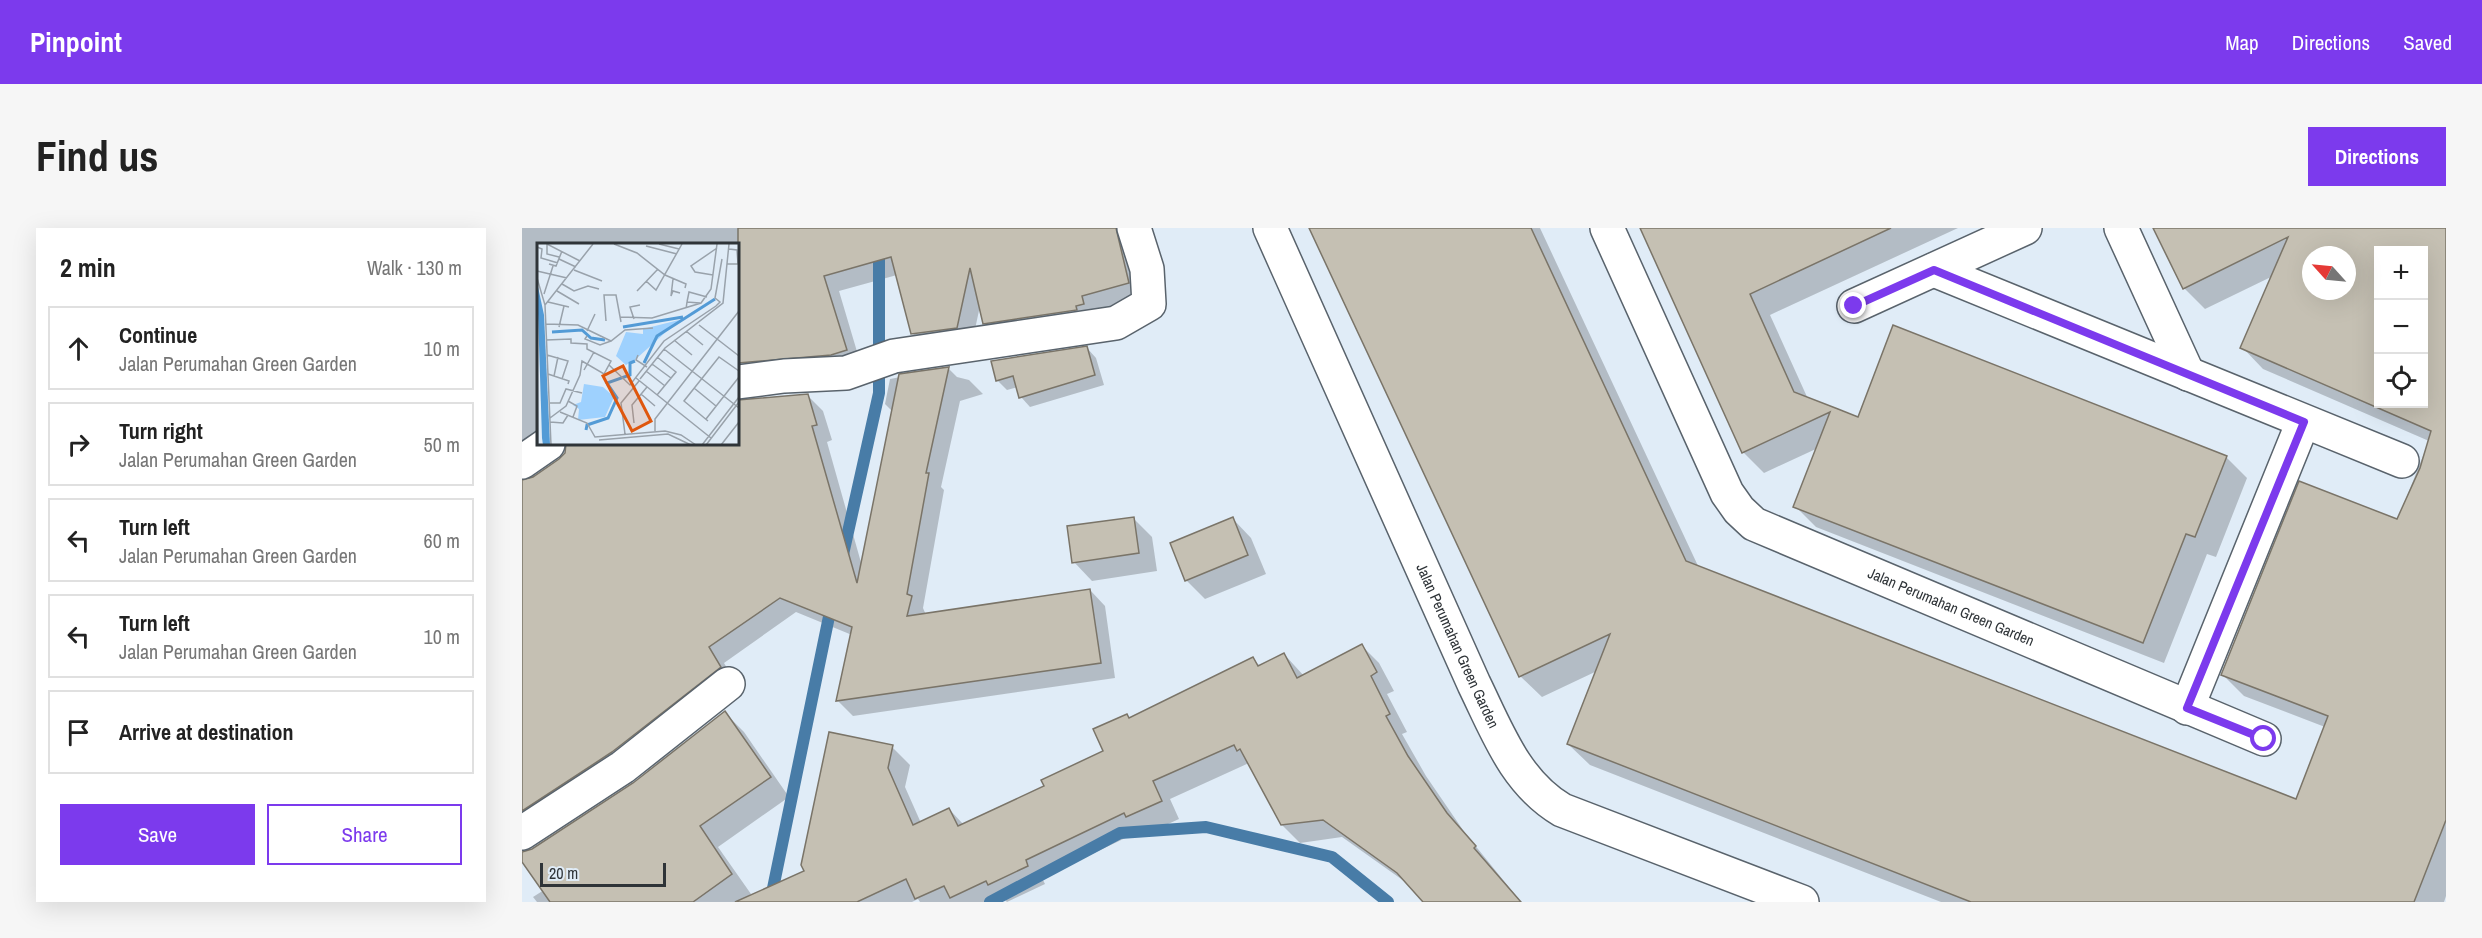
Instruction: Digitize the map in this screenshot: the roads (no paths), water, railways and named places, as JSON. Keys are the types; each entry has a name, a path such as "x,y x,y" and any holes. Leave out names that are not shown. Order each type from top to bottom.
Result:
{"street":[{"path":"740,382 784,376 846,373 894,356 1116,323 1149,304 1147,269 1134,228"},
{"name":"Jalan Perumahan Green Garden","path":"1270,228 1479,695 1505,748 1528,784 1545,800 1562,810 1802,902"},
{"name":"Jalan Perumahan Green Garden","path":"1607,228 1727,493 1739,510 1754,524 2264,739"},
{"path":"1854,306 2025,228"},
{"path":"2121,228 2187,374"},
{"path":"1934,270 2402,461"},
{"path":"2187,708 2304,422"},
{"path":"522,462 545,446"},
{"path":"522,833 623,767 728,684"}],"waterway":[{"path":"842,559 879,393 879,228"},
{"path":"775,902 771,898 832,602"},
{"path":"990,902 1120,833 1206,827 1332,857 1388,902"}]}
